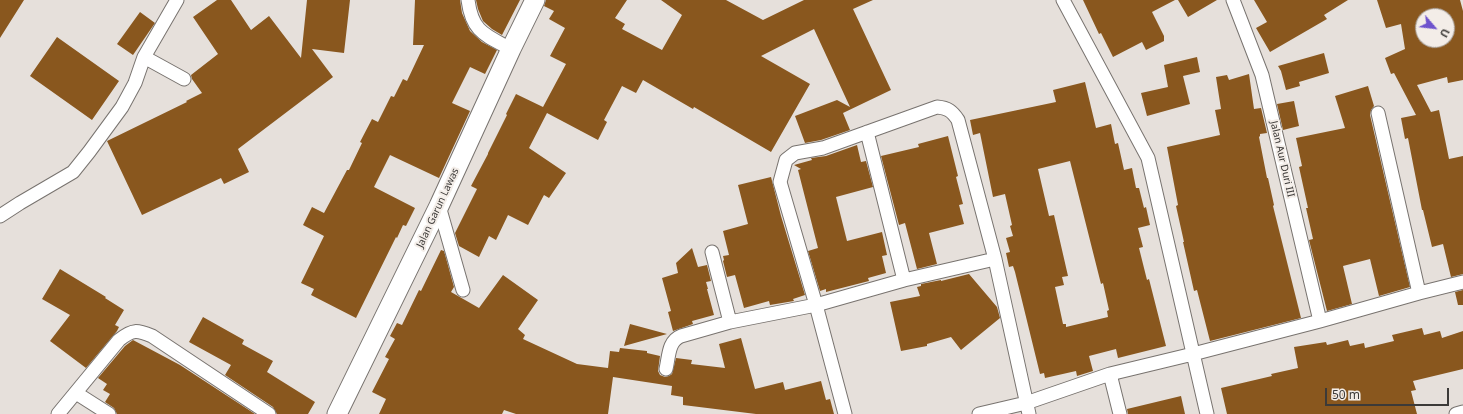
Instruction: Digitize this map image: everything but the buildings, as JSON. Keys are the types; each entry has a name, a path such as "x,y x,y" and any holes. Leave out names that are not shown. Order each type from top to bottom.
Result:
{"main road":[{"name":"Jalan Garun Lawas","path":"337,414 439,206 510,49 535,0"}],"street":[{"path":"0,216 73,172 122,107 135,83 144,57 177,0"},
{"path":"468,0 470,12 475,25 490,38 510,49"},
{"path":"1063,0 1148,158 1207,414"},
{"name":"Jalan Aur Duri III","path":"1233,0 1262,75 1320,321"},
{"path":"144,57 184,79"},
{"path":"845,414 816,305 780,182 782,169 786,160 795,153 823,148 937,107 945,108 952,112 958,120 995,259 1028,408"},
{"path":"1378,113 1419,293"},
{"path":"867,132 904,280"},
{"path":"439,206 463,290"},
{"path":"712,252 730,322"},
{"path":"666,369 670,348 678,337 730,322 816,305 904,280 995,259"},
{"path":"979,414 1028,408 1110,374 1320,321 1463,282"},
{"path":"58,414 120,340 130,332 137,331 152,336 269,414"},
{"path":"1110,374 1120,414"},
{"path":"76,393 110,414"},
{"path":"1456,414 1463,412"}]}
